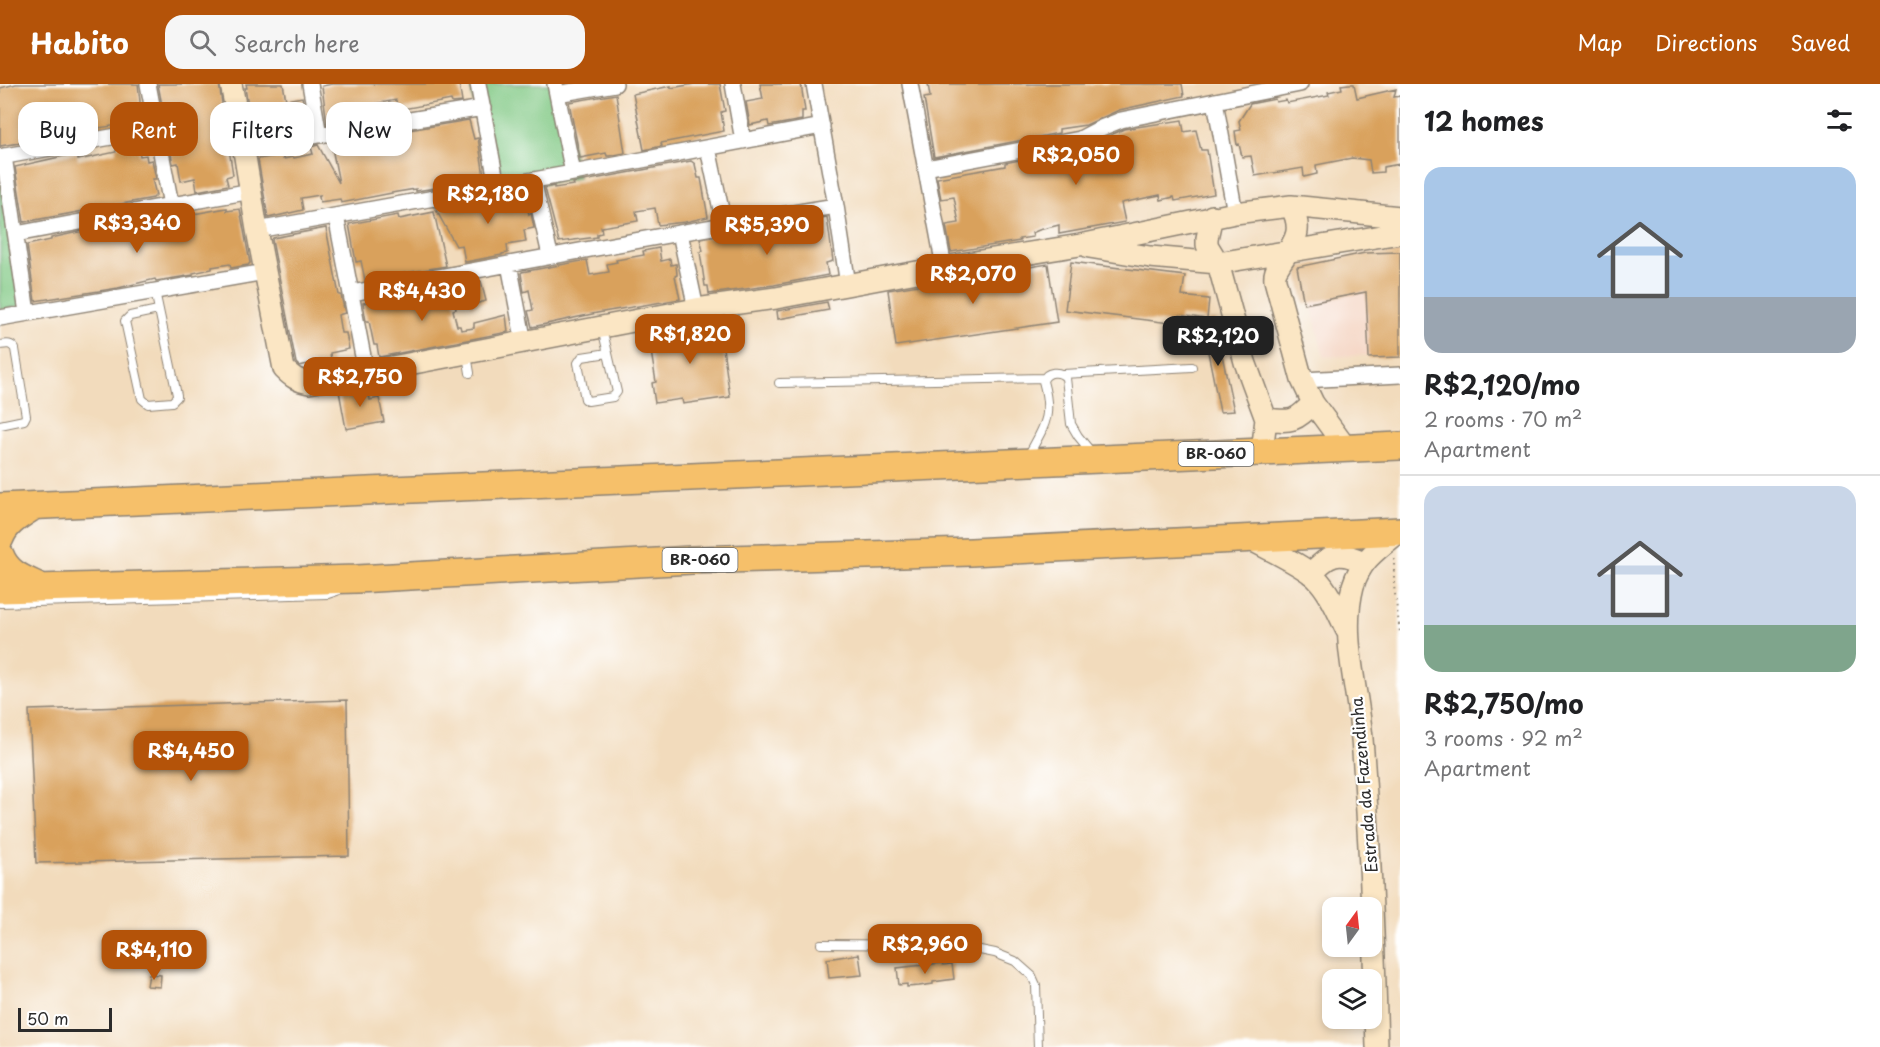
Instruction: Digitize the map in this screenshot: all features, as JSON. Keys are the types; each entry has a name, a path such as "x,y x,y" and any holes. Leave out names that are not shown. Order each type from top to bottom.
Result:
{"highway":[{"name":"BR-060","path":"0,507 1400,446"},
{"path":"0,538 10,522 34,506"},
{"name":"BR-060","path":"0,588 357,579 692,560 971,552 1399,531"},
{"path":"0,555 4,566 14,575 40,587"}],"street":[{"path":"148,84 151,102"},
{"path":"231,84 234,102"},
{"path":"310,84 319,135"},
{"path":"478,84 497,186"},
{"path":"573,173 556,89 615,84"},
{"path":"733,84 743,141"},
{"path":"814,84 848,285"},
{"path":"910,84 944,267"},
{"path":"926,168 1080,139 1121,120 1215,101 1257,88 1300,84"},
{"path":"1215,101 1235,213"},
{"path":"314,136 483,108"},
{"path":"257,230 822,126"},
{"path":"27,313 2,157 110,137"},
{"path":"708,148 724,224"},
{"path":"161,156 171,205"},
{"path":"245,156 284,369 291,377 309,382 366,372 468,363 524,343 602,327 696,309 776,298 1080,245 1212,216 1291,206 1400,216"},
{"path":"533,180 550,255"},
{"path":"16,234 252,192"},
{"path":"352,292 724,224 836,206"},
{"path":"1291,206 1296,217 1298,231 1276,270 1275,280 1302,380 1313,403 1346,448"},
{"path":"336,216 366,372"},
{"path":"1212,216 1207,245 1218,263 1245,362 1266,419 1262,452"},
{"path":"680,233 696,309"},
{"path":"1080,245 1150,257 1218,263 1400,233"},
{"path":"509,264 524,343"},
{"path":"0,318 265,272"},
{"path":"1302,380 1400,375"},
{"path":"1266,419 1282,421 1296,419 1313,403"},
{"name":"Estrada da Fazendinha","path":"1377,1047 1370,842 1361,724 1347,632 1353,587 1363,562 1399,531"},
{"name":"Estrada da Fazendinha","path":"1250,539 1311,574 1322,585 1347,632"},
{"path":"1311,574 1322,562 1335,556 1349,556 1363,562"}],"lane":[{"path":"154,291 177,397 172,402 148,404 142,399 125,321 130,316 158,310"},
{"path":"602,327 608,353 617,392 613,398 588,401 585,399 579,359 608,353"},
{"path":"0,345 12,345 15,349 26,416 20,422 0,425"},
{"path":"1024,462 1047,418 1048,405 1043,381 1047,374 1192,367"},
{"path":"1063,374 1066,378 1072,428 1097,459"},
{"path":"779,383 1044,378"},
{"path":"0,603 328,594 344,588 357,579"},
{"path":"821,944 945,945 995,953 1016,961 1032,976 1036,985 1038,1047"}],"path":[{"path":"1399,531 1394,546 1394,586 1400,633"}],"shaded area":[{"path":"1400,251 1400,354 1324,357 1303,272"}],"green space":[{"path":"470,84 559,84 578,178 490,192"},
{"path":"0,154 32,304 0,310"}],"building":[{"path":"16,84 138,84 140,102 110,102 110,126 98,128 98,102 18,102 18,143 0,146 0,88"},
{"path":"158,84 219,84 222,102 210,102 210,156 230,156 233,175 226,177 228,185 197,191 195,178 181,181 178,163 173,164 172,156 198,156 198,102 161,102"},
{"path":"246,84 283,84 286,100 302,97 303,102 248,102 245,88 247,88"},
{"path":"332,84 459,84 462,102 452,103 451,100 412,107 412,102 396,102 396,100 326,102 326,116 322,86"},
{"path":"694,84 720,84 725,111 721,112 724,131 661,143 662,146 644,150 633,94"},
{"path":"760,84 801,84 805,111 802,111 802,120 769,126 768,121 750,125 746,102 763,99"},
{"path":"928,84 1182,84 1184,96 1119,110 1086,125 1059,129 1059,133 934,157 924,98 930,97"},
{"path":"1354,84 1357,98 1396,89 1394,97 1400,96 1400,164 1383,167 1383,172 1371,173 1369,160 1352,158 1316,165 1317,174 1304,177 1303,168 1255,176 1251,156 1242,157 1235,131 1241,130 1239,121 1250,104 1275,99 1276,102 1286,100 1287,103 1329,95 1328,92 1342,89 1341,85"},
{"path":"616,94 625,153 607,156 606,153 580,158 569,102"},
{"path":"469,120 474,139 478,138 484,176 453,182 454,185 397,192 341,203 340,199 320,202 320,195 301,198 303,210 268,218 258,159 276,156 282,156 283,159 314,156 314,146 318,145 339,183 334,156 412,156 412,130"},
{"path":"1182,120 1184,132 1196,130 1201,150 1207,150 1214,194 1175,201 1174,197 1161,200 1160,195 1121,203 1125,222 1059,234 1059,225 1039,230 1032,233 1033,237 1019,239 1020,241 951,252 946,225 959,223 954,197 941,199 937,178 1005,166 1005,163 1082,148 1124,129"},
{"path":"110,153 110,156 146,156 147,161 152,160 156,179 152,179 156,195 153,198 24,222 15,167 64,156 77,156 78,160"},
{"path":"691,161 695,164 698,178 701,178 708,217 658,225 655,208 636,211 638,221 601,227 602,233 597,234 597,237 559,242 545,188 574,185 573,183"},
{"path":"525,192 534,228 524,230 526,242 507,245 508,253 502,255 465,262 462,245 456,246 435,208"},
{"path":"227,208 227,211 240,209 250,263 248,265 231,268 230,264 212,267 212,269 193,273 193,275 156,281 155,279 118,288 35,301 27,245 88,230 89,233 108,230 109,234 127,231 127,226"},
{"path":"434,212 446,266 365,280 361,261 356,262 349,224 398,215 399,219"},
{"path":"827,217 833,261 826,263 828,275 709,294 708,286 705,286 700,239"},
{"path":"326,228 339,295 341,295 345,313 338,315 341,333 346,333 349,349 330,353 332,366 314,369 313,363 299,366 296,363 272,240"},
{"path":"659,248 661,261 670,259 671,265 676,264 677,275 675,276 680,299 532,327 528,311 533,310 529,290 524,292 522,272 587,260 590,275 609,272 607,264 644,255 643,251"},
{"path":"1400,252 1400,357 1369,358 1366,292 1304,304 1297,267 1365,253"},
{"path":"1071,262 1185,276 1182,296 1209,299 1207,319 1180,315 1178,324 1065,310"},
{"path":"1048,264 1057,322 896,346 888,290"},
{"path":"481,281 486,301 471,305 468,283"},
{"path":"451,285 456,309 453,310 457,326 460,326 461,330 474,328 474,323 506,315 508,332 379,357 369,321 366,321 363,303 412,292 414,298 431,295 431,289"},
{"path":"827,302 829,310 778,319 777,311"},
{"path":"719,320 730,397 683,404 682,399 655,403 652,383 656,382 649,339 673,335 672,329"},
{"path":"1215,320 1234,411 1220,412 1202,322"},
{"path":"368,386 370,400 379,398 384,422 346,429 339,391"},
{"path":"347,700 349,856 36,863 29,710"},
{"path":"859,954 862,975 829,978 827,959"},
{"path":"942,963 943,965 952,964 954,979 919,986 899,985 897,968"},
{"path":"149,974 161,975 160,987 147,986"}]}
